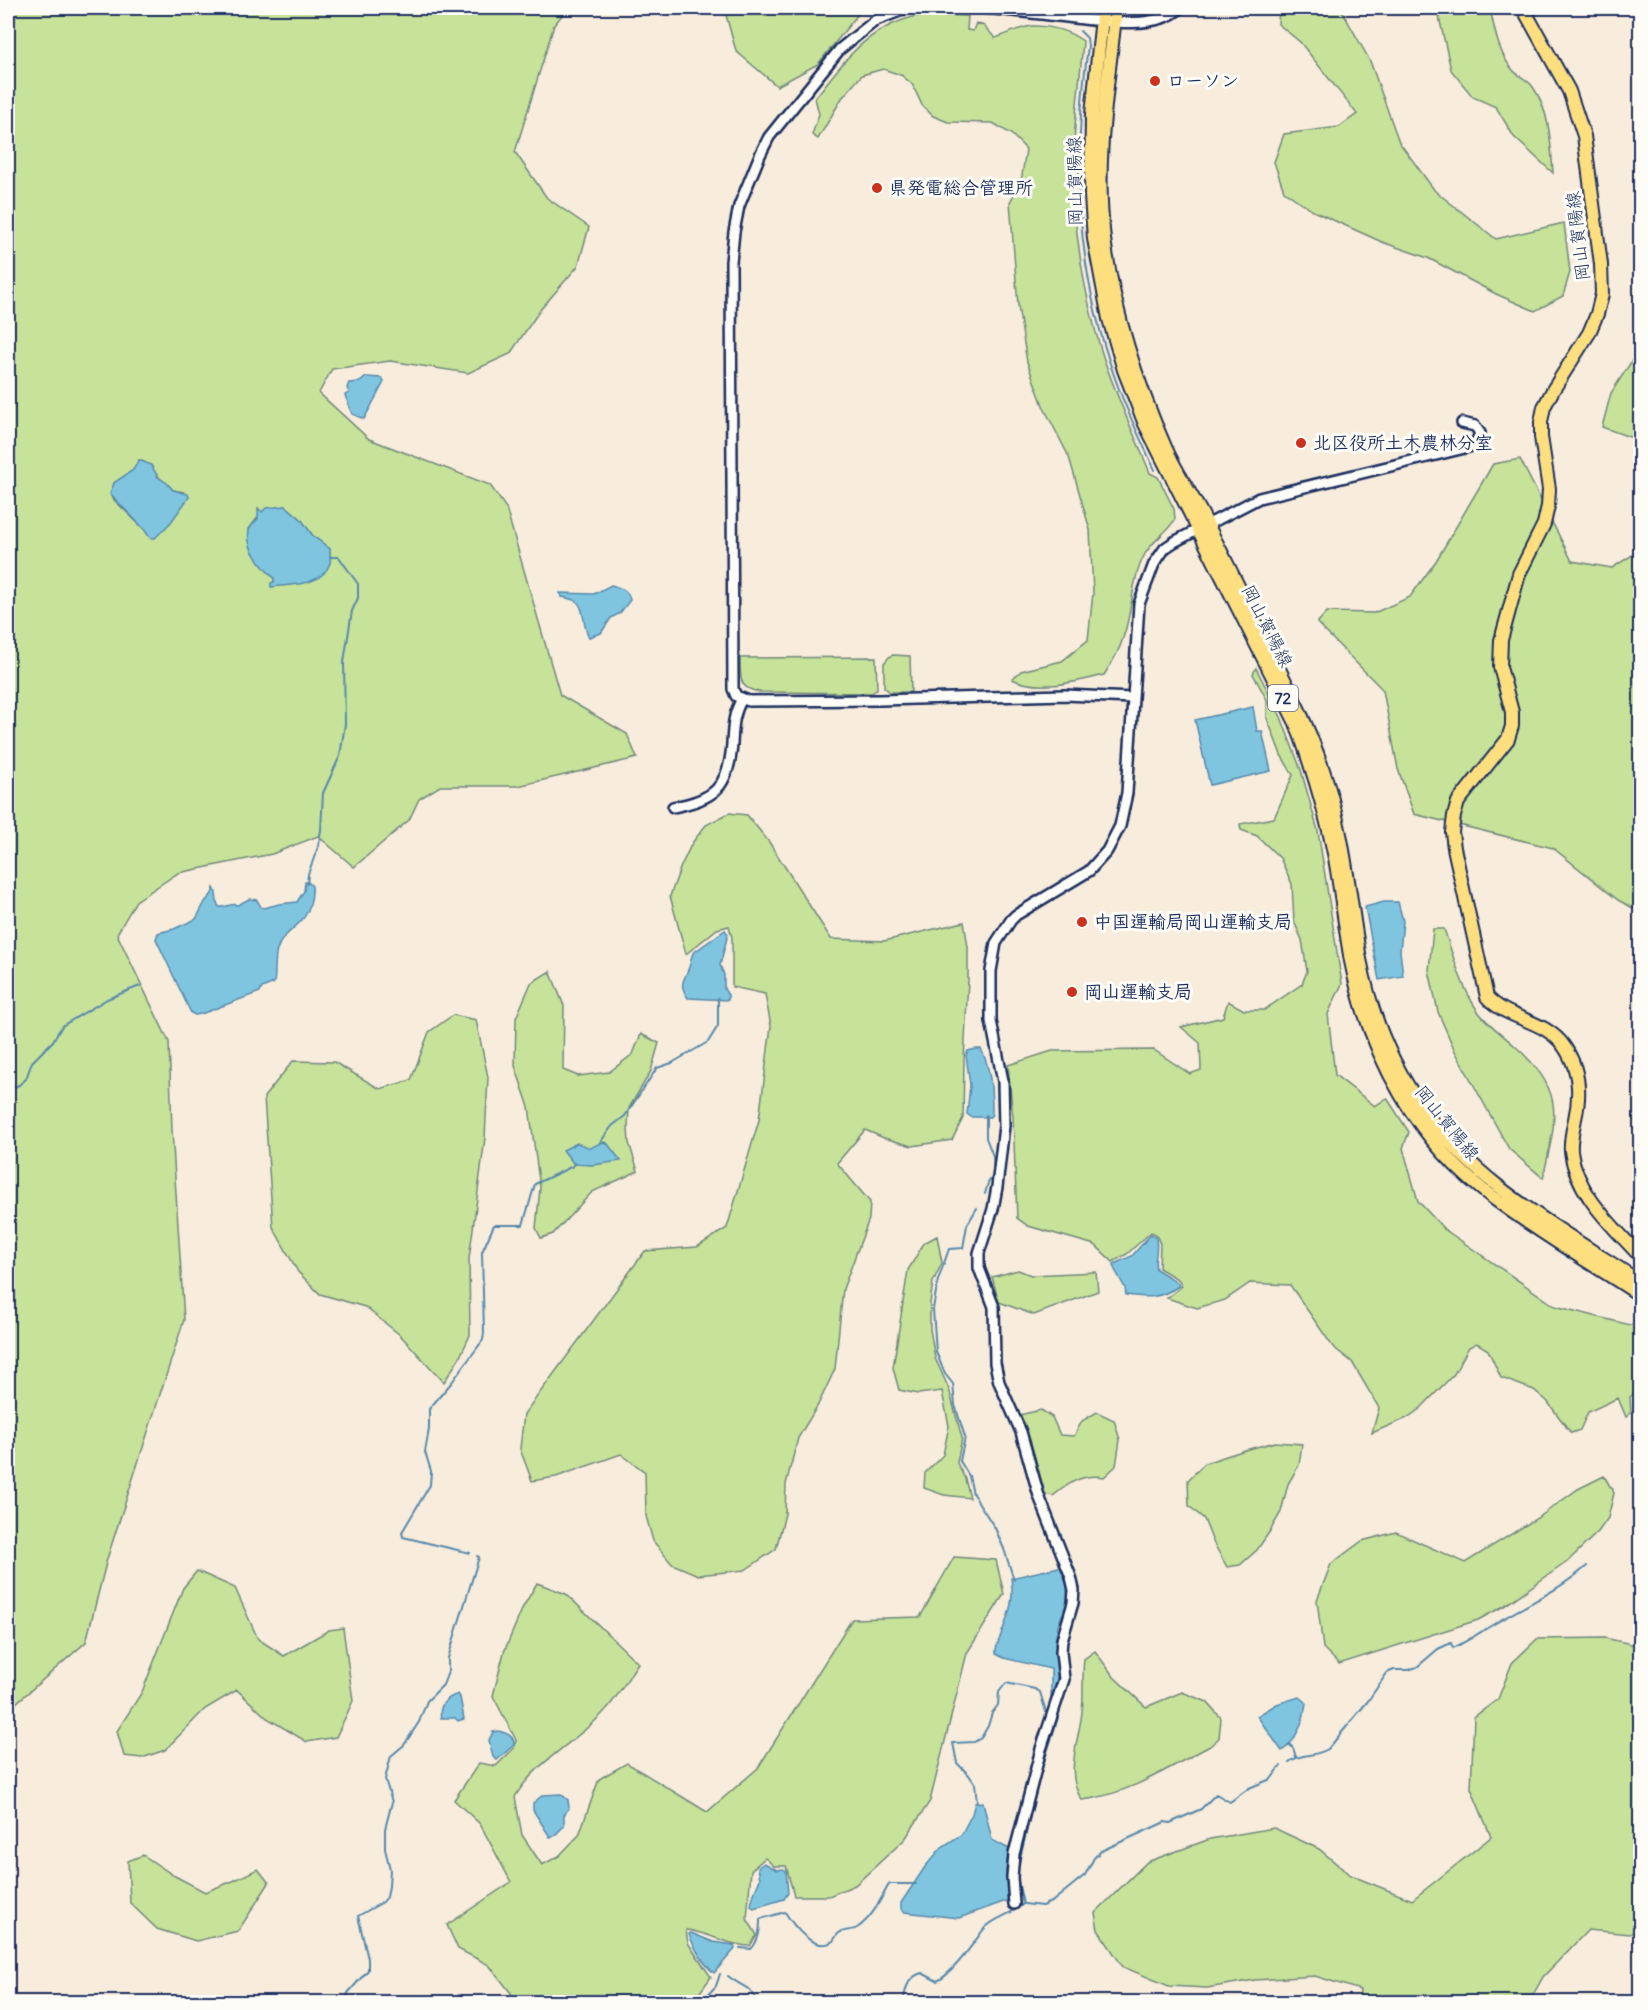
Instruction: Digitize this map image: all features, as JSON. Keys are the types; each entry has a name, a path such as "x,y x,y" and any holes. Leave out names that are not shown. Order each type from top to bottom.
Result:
{"main road":[{"name":"岡山賀陽線","path":"1103,8 1090,156 1094,239 1100,279 1112,330 1124,370 1141,413 1304,719 1323,768 1345,858 1361,962 1369,997 1395,1065 1409,1089 1447,1139 1475,1168 1503,1192 1641,1282"},
{"name":"岡山賀陽線","path":"1116,8 1103,111 1100,193 1110,277 1119,321 1135,371 1167,451 1296,723 1314,772 1335,858 1352,962 1370,1034 1400,1095 1439,1147 1467,1176 1488,1194 1641,1295"},
{"name":"岡山賀陽線","path":"1523,8 1569,91 1584,136 1601,264 1602,294 1589,333 1544,406 1541,437 1549,489 1548,506 1544,524 1519,574 1501,640 1500,667 1512,712 1512,726 1508,739 1458,802 1452,832 1487,997 1493,1004 1535,1023 1562,1044 1571,1059 1578,1076 1579,1095 1571,1136 1571,1151 1575,1168 1585,1191 1641,1256"}],"street":[{"path":"908,8 876,21 840,49 770,137 739,206 731,262 733,689 736,696 749,701 1065,695 1132,698"},
{"path":"982,8 1114,23 1146,21 1167,16 1180,8"},
{"path":"1014,1904 1012,1877 1014,1854 1041,1749 1062,1688 1064,1671 1060,1652 1073,1603 1074,1590 1039,1496 1021,1432 999,1382 995,1363 994,1307 979,1268 979,1253 998,1187 1004,1126 1003,1081 991,1021 991,971 996,943 1011,920 1089,871 1113,842 1125,809 1139,604 1150,572 1165,548 1259,498 1469,447 1476,443 1480,433 1475,426 1462,423"},
{"path":"672,807 709,797 722,784 732,748 736,709 742,699"}],"green space":[{"path":"8,8 568,8 554,25 515,152 547,198 589,227 578,266 540,310 510,354 468,373 390,361 332,369 319,393 369,439 490,485 506,508 560,695 627,734 637,758 518,786 440,786 419,799 409,820 354,867 318,836 272,854 178,873 136,901 117,934 169,1042 184,1320 107,1559 86,1642 8,1710","holes":["139,460 149,465 173,490 184,492 144,529 113,499 114,483 133,470","286,506 301,519 313,536 330,549 271,586 274,578 257,556 249,529 262,512"]},
{"path":"724,8 863,8 818,64 777,86 736,51"},
{"path":"1279,8 1338,8 1342,11 1370,61 1399,142 1435,191 1496,239 1564,223 1570,272 1563,296 1535,311 1496,294 1428,258 1382,242 1313,211 1284,191 1274,162 1284,134 1339,127 1357,114 1300,42 1278,24"},
{"path":"1437,8 1490,8 1497,40 1507,63 1531,84 1539,96 1549,128 1553,173 1514,137 1496,107 1473,97 1451,70"},
{"path":"925,14 968,16 967,30 973,31 976,23 984,26 995,38 1023,28 1039,26 1059,29 1083,41 1073,169 1077,237 1085,284 1095,329 1112,381 1150,473 1158,477 1174,509 1175,519 1148,549 1140,564 1126,628 1115,657 1104,675 1070,683 1046,685 1034,685 1012,679 1021,671 1062,661 1088,640 1093,593 1090,530 1069,457 1044,408 1027,362 1018,306 1010,202 1021,182 1026,149 1011,134 993,123 948,122 933,116 922,105 912,84 901,75 883,69 862,75 842,98 818,139 812,135 819,114 815,98 861,44 889,26"},
{"path":"1640,348 1640,444 1638,440 1602,427 1611,393"},
{"path":"1520,459 1572,561 1612,568 1640,550 1640,912 1618,900 1553,848 1414,814 1398,769 1383,690 1317,623 1327,612 1374,613 1410,597 1436,561 1493,464"},
{"path":"893,655 910,656 911,692 890,692 884,687 884,663"},
{"path":"876,657 877,689 872,693 759,692 747,688 741,676 740,658"},
{"path":"1256,668 1281,717 1301,770 1318,831 1342,984 1328,1014 1335,1075 1375,1106 1387,1098 1409,1132 1403,1148 1418,1201 1444,1229 1555,1306 1630,1325 1640,1321 1640,1388 1630,1397 1631,1413 1626,1417 1618,1398 1588,1412 1580,1430 1571,1433 1547,1401 1534,1390 1501,1378 1488,1350 1477,1343 1469,1347 1454,1374 1421,1408 1407,1418 1372,1433 1379,1408 1352,1362 1333,1347 1290,1285 1250,1283 1225,1300 1197,1308 1167,1298 1182,1286 1179,1280 1159,1268 1160,1244 1156,1234 1151,1232 1127,1254 1113,1262 1095,1245 1028,1226 1017,1218 1013,1118 1008,1065 1052,1051 1154,1050 1190,1074 1201,1070 1200,1043 1181,1027 1223,1017 1228,1001 1244,1010 1264,1010 1302,984 1307,971 1302,940 1294,921 1292,884 1280,858 1257,836 1241,830 1240,824 1274,818 1293,775 1281,755 1267,718 1267,700 1253,674"},
{"path":"729,813 747,815 769,842 831,939 884,941 964,922 968,947 968,979 963,1118 952,1140 912,1146 865,1130 837,1163 870,1202 869,1219 843,1289 835,1369 818,1405 798,1438 786,1484 785,1514 776,1549 745,1570 698,1575 672,1564 653,1541 646,1516 645,1472 621,1454 556,1477 532,1481 520,1449 524,1414 645,1251 697,1247 727,1228 759,1120 771,1026 765,994 732,987 732,937 729,926 717,929 686,954 670,896 692,843 706,825"},
{"path":"1433,929 1444,929 1462,981 1477,1010 1531,1062 1550,1091 1554,1121 1543,1178 1509,1149 1455,1051 1438,1012 1429,970"},
{"path":"550,971 564,1006 563,1070 578,1076 609,1072 633,1054 641,1034 659,1043 651,1071 629,1108 629,1143 638,1171 592,1192 553,1234 541,1238 536,1228 540,1188 529,1107 515,1066 516,1018 531,983"},
{"path":"453,1015 476,1020 488,1077 485,1138 469,1259 470,1335 459,1359 444,1382 400,1335 365,1307 320,1294 298,1272 273,1227 264,1097 293,1061 334,1062 380,1089 411,1080 429,1032"},
{"path":"937,1236 942,1263 933,1282 930,1329 935,1358 949,1389 962,1438 957,1463 965,1479 970,1498 944,1495 924,1488 925,1473 943,1455 949,1426 942,1391 918,1394 899,1390 893,1368 908,1270 924,1243"},
{"path":"1018,1270 1031,1275 1096,1272 1098,1291 1034,1315 999,1302 992,1277"},
{"path":"1041,1410 1052,1417 1060,1435 1074,1436 1082,1421 1097,1412 1114,1420 1120,1440 1116,1466 1104,1477 1089,1476 1071,1483 1053,1496 1045,1494 1031,1443 1019,1415"},
{"path":"1275,1442 1302,1444 1299,1465 1288,1484 1281,1512 1257,1550 1240,1565 1227,1567 1213,1542 1204,1519 1189,1506 1188,1480 1205,1463"},
{"path":"1604,1476 1614,1493 1608,1518 1598,1532 1567,1562 1504,1606 1478,1620 1339,1664 1323,1648 1317,1600 1331,1564 1362,1541 1396,1532 1465,1563 1542,1515 1578,1489"},
{"path":"954,1557 996,1560 1004,1594 967,1653 930,1801 905,1839 855,1885 829,1896 794,1896 786,1866 774,1866 765,1858 751,1870 747,1919 757,1935 750,1946 734,1944 686,1930 688,1943 711,1977 693,2002 516,2002 489,1965 458,1949 447,1925 511,1882 480,1824 454,1800 479,1763 496,1766 514,1748 516,1740 493,1696 504,1652 523,1607 537,1583 566,1594 638,1663 608,1707 592,1724 533,1773 515,1797 522,1835 542,1865 559,1856 579,1835 599,1779 627,1763 707,1812 758,1768 852,1619 920,1617"},
{"path":"197,1571 235,1588 258,1639 284,1656 329,1630 343,1628 353,1701 336,1737 307,1742 267,1718 237,1690 205,1709 165,1750 142,1758 124,1756 117,1731 142,1692 183,1588"},
{"path":"1605,1638 1640,1646 1640,1927 1630,1934 1588,1930 1543,1977 1529,2002 1359,2002 1360,1990 1315,1976 1255,1980 1207,1988 1169,1986 1123,1967 1098,1930 1095,1913 1147,1862 1210,1839 1274,1828 1319,1849 1350,1875 1412,1900 1491,1837 1471,1788 1474,1717 1498,1699 1512,1663 1537,1639"},
{"path":"1095,1651 1114,1677 1146,1707 1182,1692 1207,1702 1221,1718 1219,1738 1210,1746 1148,1779 1116,1792 1082,1800 1077,1790 1073,1768 1082,1712 1084,1659"},
{"path":"143,1855 173,1875 205,1892 258,1869 269,1883 238,1931 196,1941 157,1929 130,1903 128,1861"}],"water":[{"path":"366,377 382,378 384,382 364,419 352,414 345,395 349,393 347,388 349,383 360,382"},
{"path":"139,460 151,465 158,477 173,490 188,494 189,497 171,522 155,538 150,538 110,494 114,483 133,470"},
{"path":"286,506 301,519 313,536 330,549 330,562 326,571 313,580 271,587 274,578 252,551 248,538 249,531 258,519 258,508 262,512 266,508"},
{"path":"611,585 626,591 630,600 620,613 611,618 601,633 589,637 579,604 562,597 560,593 594,594"},
{"path":"1253,707 1257,731 1262,731 1271,771 1210,785 1195,720"},
{"path":"305,882 312,886 310,905 304,918 279,945 274,983 262,988 260,992 201,1014 191,1013 156,939 158,933 196,919 214,888 219,907 238,905 249,899 257,900 264,908 297,902 304,891"},
{"path":"1384,902 1398,902 1403,921 1400,951 1403,976 1379,980 1365,907"},
{"path":"725,930 728,934 720,965 728,1000 688,998 683,989 683,983 693,953"},
{"path":"981,1049 989,1072 992,1106 990,1117 971,1117 967,1114 970,1085 966,1055 968,1051"},
{"path":"603,1142 607,1143 621,1161 593,1165 574,1164 563,1150 577,1143 590,1148"},
{"path":"1151,1234 1156,1240 1156,1269 1177,1282 1179,1286 1153,1296 1126,1295 1114,1264 1132,1256"},
{"path":"1061,1567 1067,1584 1068,1602 1058,1625 1055,1642 1058,1670 1054,1698 1051,1699 1051,1669 1004,1658 996,1654 996,1649 1011,1606 1011,1578"},
{"path":"458,1694 464,1719 458,1721 455,1718 441,1718 440,1713 444,1703"},
{"path":"1299,1697 1306,1703 1304,1716 1296,1736 1282,1751 1257,1716 1277,1704"},
{"path":"499,1731 511,1737 514,1745 497,1760 493,1757 489,1740 493,1732"},
{"path":"561,1794 568,1800 569,1808 564,1815 564,1826 550,1837 533,1810 533,1803 543,1795"},
{"path":"983,1802 992,1840 1009,1849 1006,1872 1009,1898 959,1918 904,1912 901,1909 901,1903 925,1867 942,1847 961,1835 975,1803"},
{"path":"764,1863 777,1870 786,1871 788,1893 784,1899 754,1908 751,1906 760,1879 758,1867"},
{"path":"689,1934 713,1942 734,1945 735,1949 714,1973 696,1950"}],"waterway":[{"path":"1080,31 1087,38 1088,46 1083,90 1079,174 1085,256 1092,297 1102,339 1116,381 1155,470"},
{"path":"307,884 321,830 323,793 340,756 345,724 344,662 352,611 358,598 358,584 339,557 330,557"},
{"path":"8,1090 26,1079 32,1062 53,1041 62,1026 107,999 140,986"},
{"path":"599,1144 612,1126 625,1116 657,1068 672,1063 708,1042 718,1026 718,998"},
{"path":"985,1194 994,1174 993,1156 986,1138 986,1115"},
{"path":"470,1553 403,1537 402,1532 430,1485 431,1471 425,1452 429,1429 429,1409 483,1340 482,1252 494,1225 523,1225 535,1184 573,1166 574,1163"},
{"path":"977,1208 967,1225 963,1248 949,1249 938,1280 933,1309 936,1352 945,1374 953,1384 955,1405 965,1437 960,1461 969,1476 973,1494 995,1528 1014,1580"},
{"path":"346,2002 348,1993 368,1970 368,1959 358,1916 383,1902 387,1897 390,1869 385,1849 385,1829 392,1802 385,1779 391,1756 404,1745 419,1722 427,1701 443,1685 448,1672 448,1658 479,1557 477,1556"},
{"path":"1289,1762 1298,1757 1328,1749 1368,1701 1387,1673 1417,1667 1438,1649 1451,1643 1453,1648 1553,1590 1587,1566"},
{"path":"977,1803 975,1784 957,1763 953,1743 974,1742 981,1738 998,1705 999,1692 1006,1683 1040,1692 1046,1712"},
{"path":"903,2002 908,1984 913,1977 922,1973 937,1981 943,1978 988,1925 1023,1904 1018,1881 1018,1867 1040,1775 1059,1714"},
{"path":"1289,1744 1296,1757"},
{"path":"1024,1904 1042,1906 1053,1901 1085,1875 1094,1858 1101,1851 1165,1822 1170,1823 1201,1809 1216,1794 1230,1802 1249,1788 1271,1779 1281,1766"},
{"path":"740,1948 751,1949 754,1946 760,1919 785,1912 805,1936 819,1944 826,1944 833,1941 839,1933 855,1929 862,1924 875,1909 890,1884 916,1884"},
{"path":"701,2002 716,1986 720,1974"},
{"path":"728,1976 748,1989 757,2002"}],"place":[{"name":"ローソン","path":"1155,81"},
{"name":"県発電総合管理所","path":"877,188"},
{"name":"北区役所土木農林分室","path":"1301,443"},
{"name":"中国運輸局岡山運輸支局","path":"1082,922"},
{"name":"岡山運輸支局","path":"1072,992"}]}
